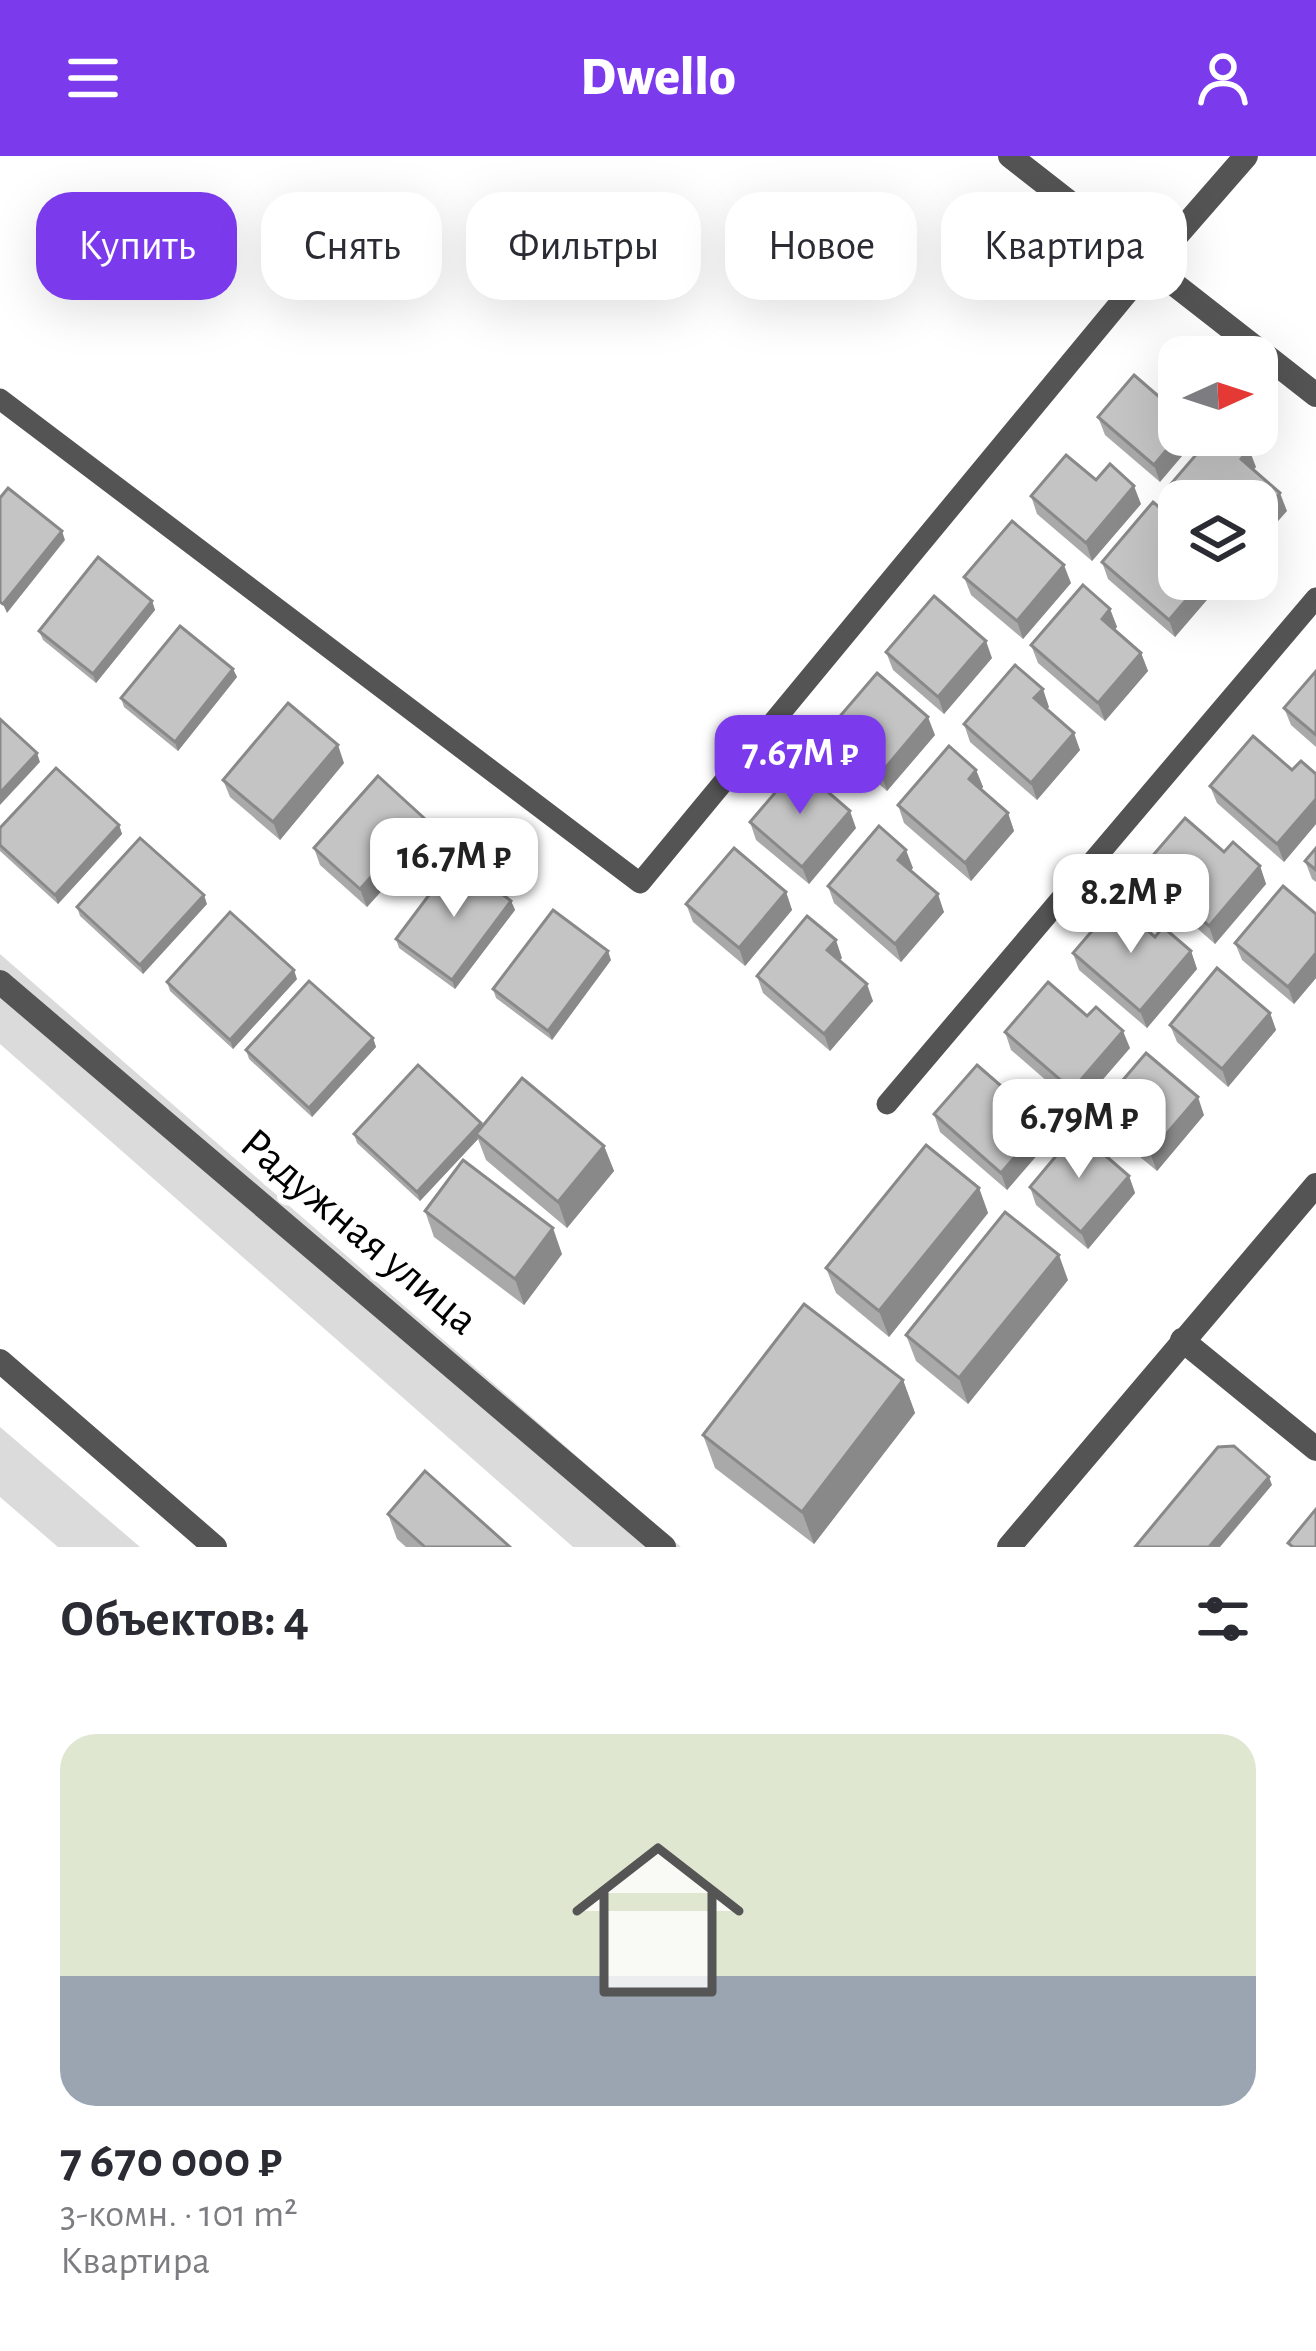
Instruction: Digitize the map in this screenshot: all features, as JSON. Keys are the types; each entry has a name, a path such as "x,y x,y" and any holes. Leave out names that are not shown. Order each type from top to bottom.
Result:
{"street":[{"path":"1010,156 1057,192"},
{"path":"1187,224 1246,156"},
{"path":"1187,293 1316,394"},
{"name":"Радужная улица","path":"0,982 664,1547"},
{"path":"1009,1547 1316,1184"},
{"path":"1181,1340 1316,1449"},
{"path":"0,1361 214,1547"}],"lane":[{"path":"0,399 640,883 1122,300"},
{"path":"887,1105 1316,598"}],"shaded area":[{"path":"0,954 681,1547 573,1547 0,1044"},
{"path":"0,1427 140,1547 58,1547 0,1497"}],"building":[{"path":"1134,375 1158,396 1162,456 1154,465 1098,417"},
{"path":"1066,455 1096,480 1110,464 1134,486 1086,543 1031,496"},
{"path":"1195,456 1243,456 1241,459 1265,480 1174,480"},
{"path":"8,488 62,531 3,604 0,498"},
{"path":"1153,502 1158,506 1158,600 1186,600 1169,620 1102,562"},
{"path":"1012,521 1064,565 1017,621 964,577"},
{"path":"98,557 152,601 93,674 39,631"},
{"path":"1083,585 1110,609 1102,619 1141,653 1098,703 1031,645"},
{"path":"934,596 986,641 938,697 886,652"},
{"path":"180,626 233,669 175,742 121,698"},
{"path":"1015,665 1043,689 1034,698 1074,733 1031,783 964,724"},
{"path":"1316,671 1316,735 1284,708"},
{"path":"877,673 928,717 881,773 829,729"},
{"path":"288,703 338,745 273,822 223,780"},
{"path":"0,719 37,753 0,793"},
{"path":"1253,736 1292,770 1301,761 1316,774 1316,799 1277,844 1210,786"},
{"path":"949,746 976,770 969,779 1008,813 965,863 898,805"},
{"path":"798,766 850,811 802,867 750,822"},
{"path":"56,768 119,825 55,895 0,845 0,828"},
{"path":"378,776 424,818 360,889 314,848"},
{"path":"1185,818 1224,852 1233,842 1260,866 1209,926 1142,868"},
{"path":"879,826 906,850 898,860 938,894 895,944 828,886"},
{"path":"140,838 204,895 140,965 77,907"},
{"path":"734,848 786,892 739,948 686,904"},
{"path":"1316,848 1316,870 1305,861"},
{"path":"456,859 511,901 452,980 396,939"},
{"path":"1283,886 1316,914 1316,953 1288,987 1235,943"},
{"path":"1116,903 1155,937 1163,927 1191,951 1140,1011 1073,953"},
{"path":"553,910 608,951 548,1031 493,989"},
{"path":"230,912 294,970 230,1040 167,982"},
{"path":"807,916 836,940 827,950 867,984 824,1034 757,976"},
{"path":"1217,968 1270,1013 1222,1069 1170,1025"},
{"path":"309,981 373,1038 309,1108 246,1050"},
{"path":"1048,982 1087,1016 1096,1007 1123,1031 1072,1090 1005,1032"},
{"path":"1146,1053 1198,1097 1150,1153 1098,1109"},
{"path":"418,1065 481,1123 417,1192 354,1134"},
{"path":"977,1065 1016,1099 1025,1089 1052,1113 1001,1173 934,1114"},
{"path":"522,1078 604,1146 558,1202 476,1134"},
{"path":"1077,1131 1129,1176 1081,1232 1030,1187"},
{"path":"926,1145 979,1188 879,1311 826,1268"},
{"path":"463,1160 553,1228 515,1279 425,1211"},
{"path":"1005,1212 1059,1255 959,1378 906,1335"},
{"path":"804,1304 903,1380 802,1512 703,1435"},
{"path":"1234,1446 1269,1477 1209,1547 1135,1547 1218,1447"},
{"path":"425,1471 510,1547 425,1547 388,1514"},
{"path":"1316,1509 1316,1547 1293,1547 1288,1543"}]}
